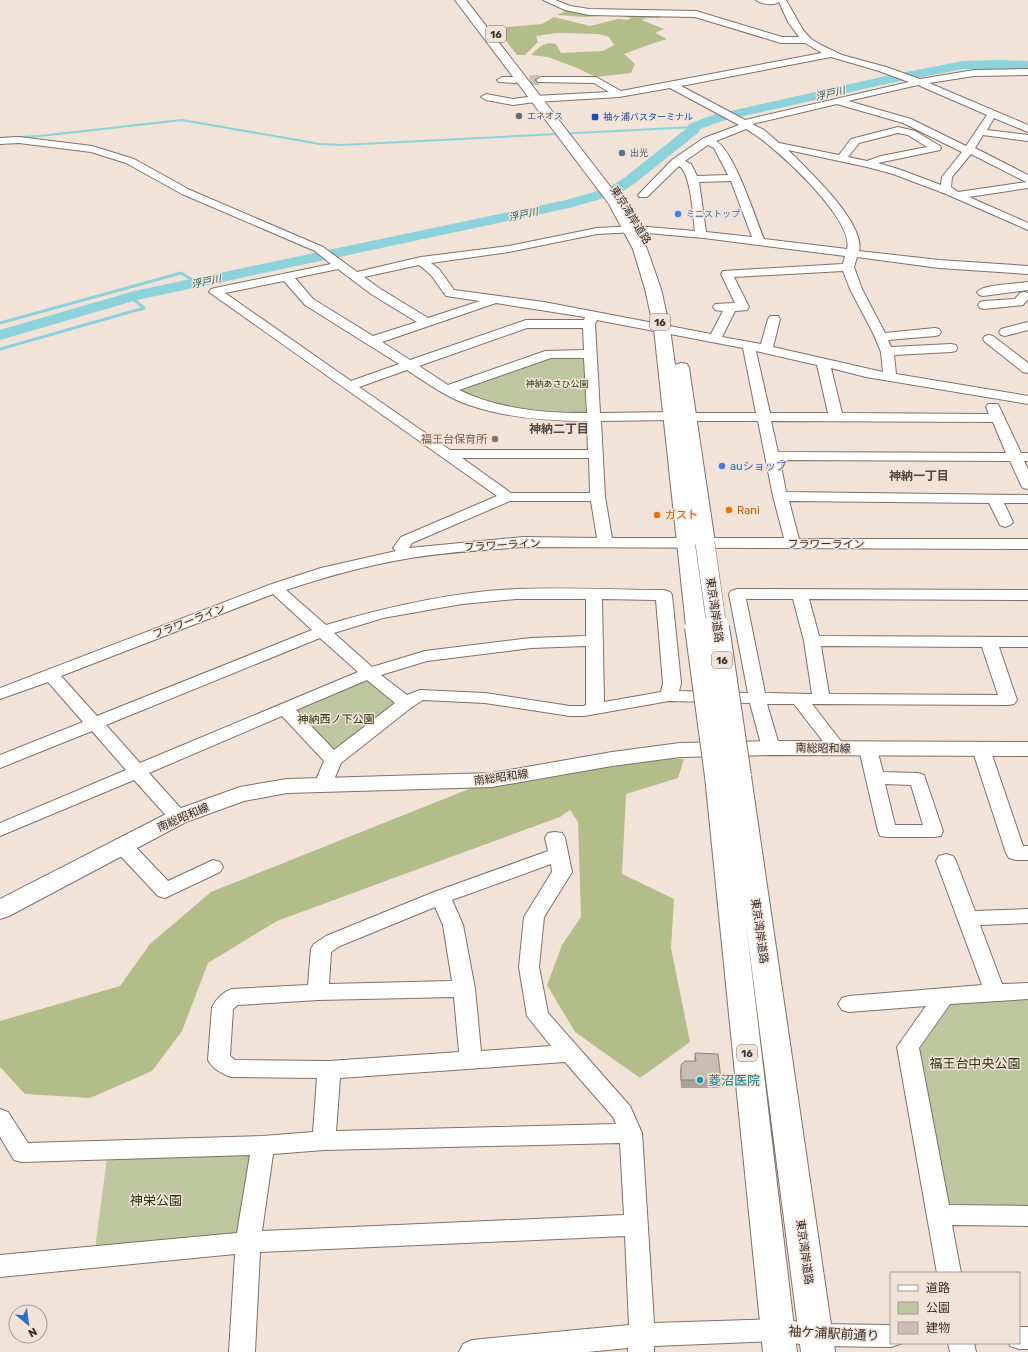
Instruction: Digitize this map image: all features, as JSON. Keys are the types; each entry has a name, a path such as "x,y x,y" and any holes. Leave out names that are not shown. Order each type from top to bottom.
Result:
{"highway":[{"name":"東京湾岸道路","path":"460,0 541,98"},
{"name":"東京湾岸道路","path":"470,0 636,230 640,249 669,331 728,776 817,1343"},
{"name":"東京湾岸道路","path":"728,776 779,1341"}],"main road":[{"name":"南総昭和線","path":"0,910 178,817 240,794 287,786 492,780 649,753 680,750 771,748 1028,749"}],"street":[{"path":"547,0 568,8 589,12 696,14 781,40 807,40"},
{"path":"760,0 777,1 796,28 807,40 832,54 891,72 993,113 1028,129"},
{"path":"792,0 800,19 796,28"},
{"path":"645,4 651,12"},
{"path":"486,97 513,102 541,98 619,94 832,54"},
{"path":"642,195 677,161 708,140 746,124 837,100 944,77 974,73 1028,72"},
{"path":"502,80 515,80"},
{"path":"541,80 596,80 619,94"},
{"path":"671,85 760,132 776,145 828,196 849,229 855,242 848,267 856,289 881,337 886,351 890,376"},
{"path":"837,100 907,121 1028,178"},
{"path":"993,113 969,150 947,177 946,187 954,194 1028,185"},
{"path":"994,133 1028,118"},
{"path":"841,159 855,141 898,130 911,133 936,148 881,159 869,164"},
{"path":"980,132 1028,138"},
{"path":"0,141 19,140 92,149 130,161 186,192 318,249 375,291 427,323"},
{"path":"708,140 718,146 735,178 760,242"},
{"path":"776,145 869,164 896,172 954,194 1028,227"},
{"path":"677,161 687,166 693,179 702,234"},
{"path":"693,179 735,178"},
{"path":"354,276 421,261 459,254 509,249 597,231 636,230 702,234 939,264 1028,270"},
{"path":"421,261 435,272 450,293 496,299 590,319 669,331 749,346 847,368 1028,400"},
{"path":"339,264 215,292 508,497"},
{"path":"714,340 725,307 742,307 726,274 848,267"},
{"path":"286,276 309,302 447,390 473,402 512,412 556,417 836,416 997,418"},
{"path":"983,292 989,290 1027,293"},
{"path":"984,305 1019,302 1027,293"},
{"path":"372,341 496,299"},
{"path":"590,319 590,354 595,454 598,496 605,542"},
{"path":"349,386 526,324 590,319"},
{"path":"766,350 774,319"},
{"path":"1005,332 1028,326"},
{"path":"881,337 935,332"},
{"path":"989,339 1028,369"},
{"path":"749,346 771,456 793,544"},
{"path":"886,351 951,348"},
{"path":"447,390 550,354 590,354"},
{"path":"823,362 836,416"},
{"path":"986,392 997,418 1021,457 1028,485"},
{"path":"447,454 595,454"},
{"path":"771,456 1021,457"},
{"path":"405,554 401,548 406,540 508,497 598,496"},
{"path":"780,496 1028,499"},
{"path":"994,498 1005,522"},
{"name":"フラワーライン","path":"0,694 275,588 327,571 405,554 524,542 1028,544"},
{"path":"275,588 369,673 406,703"},
{"path":"0,762 323,631 381,614 462,599 516,594 664,595 672,683 669,696"},
{"path":"771,748 757,697 737,594 1028,595"},
{"path":"800,594 812,641 821,699"},
{"path":"594,595 595,709"},
{"path":"0,830 286,710 369,673 425,656 531,643 594,641"},
{"path":"812,641 1028,642"},
{"path":"323,785 332,760 406,703 420,695 485,698 570,711 584,711 669,696 799,699 1008,700 989,643"},
{"path":"50,674 178,817"},
{"path":"799,699 838,749"},
{"path":"286,710 332,760"},
{"path":"868,749 874,778"},
{"path":"981,749 1016,853 1028,852"},
{"path":"122,845 165,891 213,867"},
{"path":"318,992 321,949 333,941 441,897 557,846 562,872 534,917 530,968 538,1016 622,1112 631,1133 642,1344"},
{"path":"946,861 969,918 995,992"},
{"path":"441,897 453,925 464,989 471,1060"},
{"path":"969,918 1028,916"},
{"path":"464,989 318,992 232,997 223,1007 219,1060 231,1068 329,1070 570,1053"},
{"path":"849,1004 995,992 1028,991"},
{"path":"944,996 908,1047 949,1272"},
{"path":"324,1141 329,1070"},
{"path":"0,1118 22,1153 324,1141 631,1133"},
{"path":"242,1352 248,1242 263,1144"},
{"path":"939,1215 1028,1216"},
{"path":"0,1266 248,1242 636,1225"},
{"name":"袖ケ浦駅前通り","path":"472,1352 642,1344 779,1341 817,1343 890,1336"}],"green space":[{"path":"567,10 660,17 641,20 664,29 655,33 667,39 624,54 635,64 631,73 596,77 548,57 531,55 539,47 548,43 556,44 561,53 603,51 614,45 609,37 598,34 557,33 536,36 538,42 525,55 517,55 496,28 542,24 554,17 590,26 618,19 627,20 632,18 617,15 585,17 557,15"},
{"name":"神納あさひ公園","path":"553,357 584,357 586,413 515,408 459,390"},
{"name":"神納西ノ下公園","path":"368,678 398,703 334,754 293,710"},
{"path":"623,757 684,759 678,778 626,794 622,874 674,899 671,948 690,1042 640,1078 575,1032 547,985 562,945 581,917 578,822 570,810 560,817 277,921 208,963 182,1031 152,1071 90,1098 25,1094 0,1067 0,1021 120,986 150,944 211,892 469,789"},
{"name":"福王台中央公園","path":"1028,995 1028,1206 949,1206 919,1050 952,1003"},
{"name":"神栄公園","path":"263,1145 248,1242 94,1257 108,1150"}],"building":[{"name":"菱沼医院","path":"695,1053 718,1054 721,1080 681,1080 681,1065 685,1061 696,1061"}],"waterway":[{"name":"浮戸川","path":"0,335 134,296 569,204 613,191 629,181 693,130 694,127 718,118 886,80 963,65 1028,65"},
{"path":"0,138 40,136 182,120 320,144 342,145 694,127"},
{"path":"0,323 181,273 198,283"},
{"path":"0,349 144,308 131,297"}],"tunnel":[{"path":"515,80 541,80"}],"place":[{"name":"エネオス","path":"519,116"},
{"name":"袖ヶ浦バスターミナル","path":"595,117"},
{"name":"出光","path":"622,153"},
{"name":"ミニストップ","path":"678,214"},
{"name":"福王台保育所","path":"495,439"},
{"name":"auショップ","path":"722,466"},
{"name":"Rani","path":"729,510"},
{"name":"ガスト","path":"657,515"},
{"name":"菱沼医院","path":"700,1080"}],"district":[{"name":"神納二丁目","path":"559,429"},
{"name":"神納一丁目","path":"919,476"}]}
